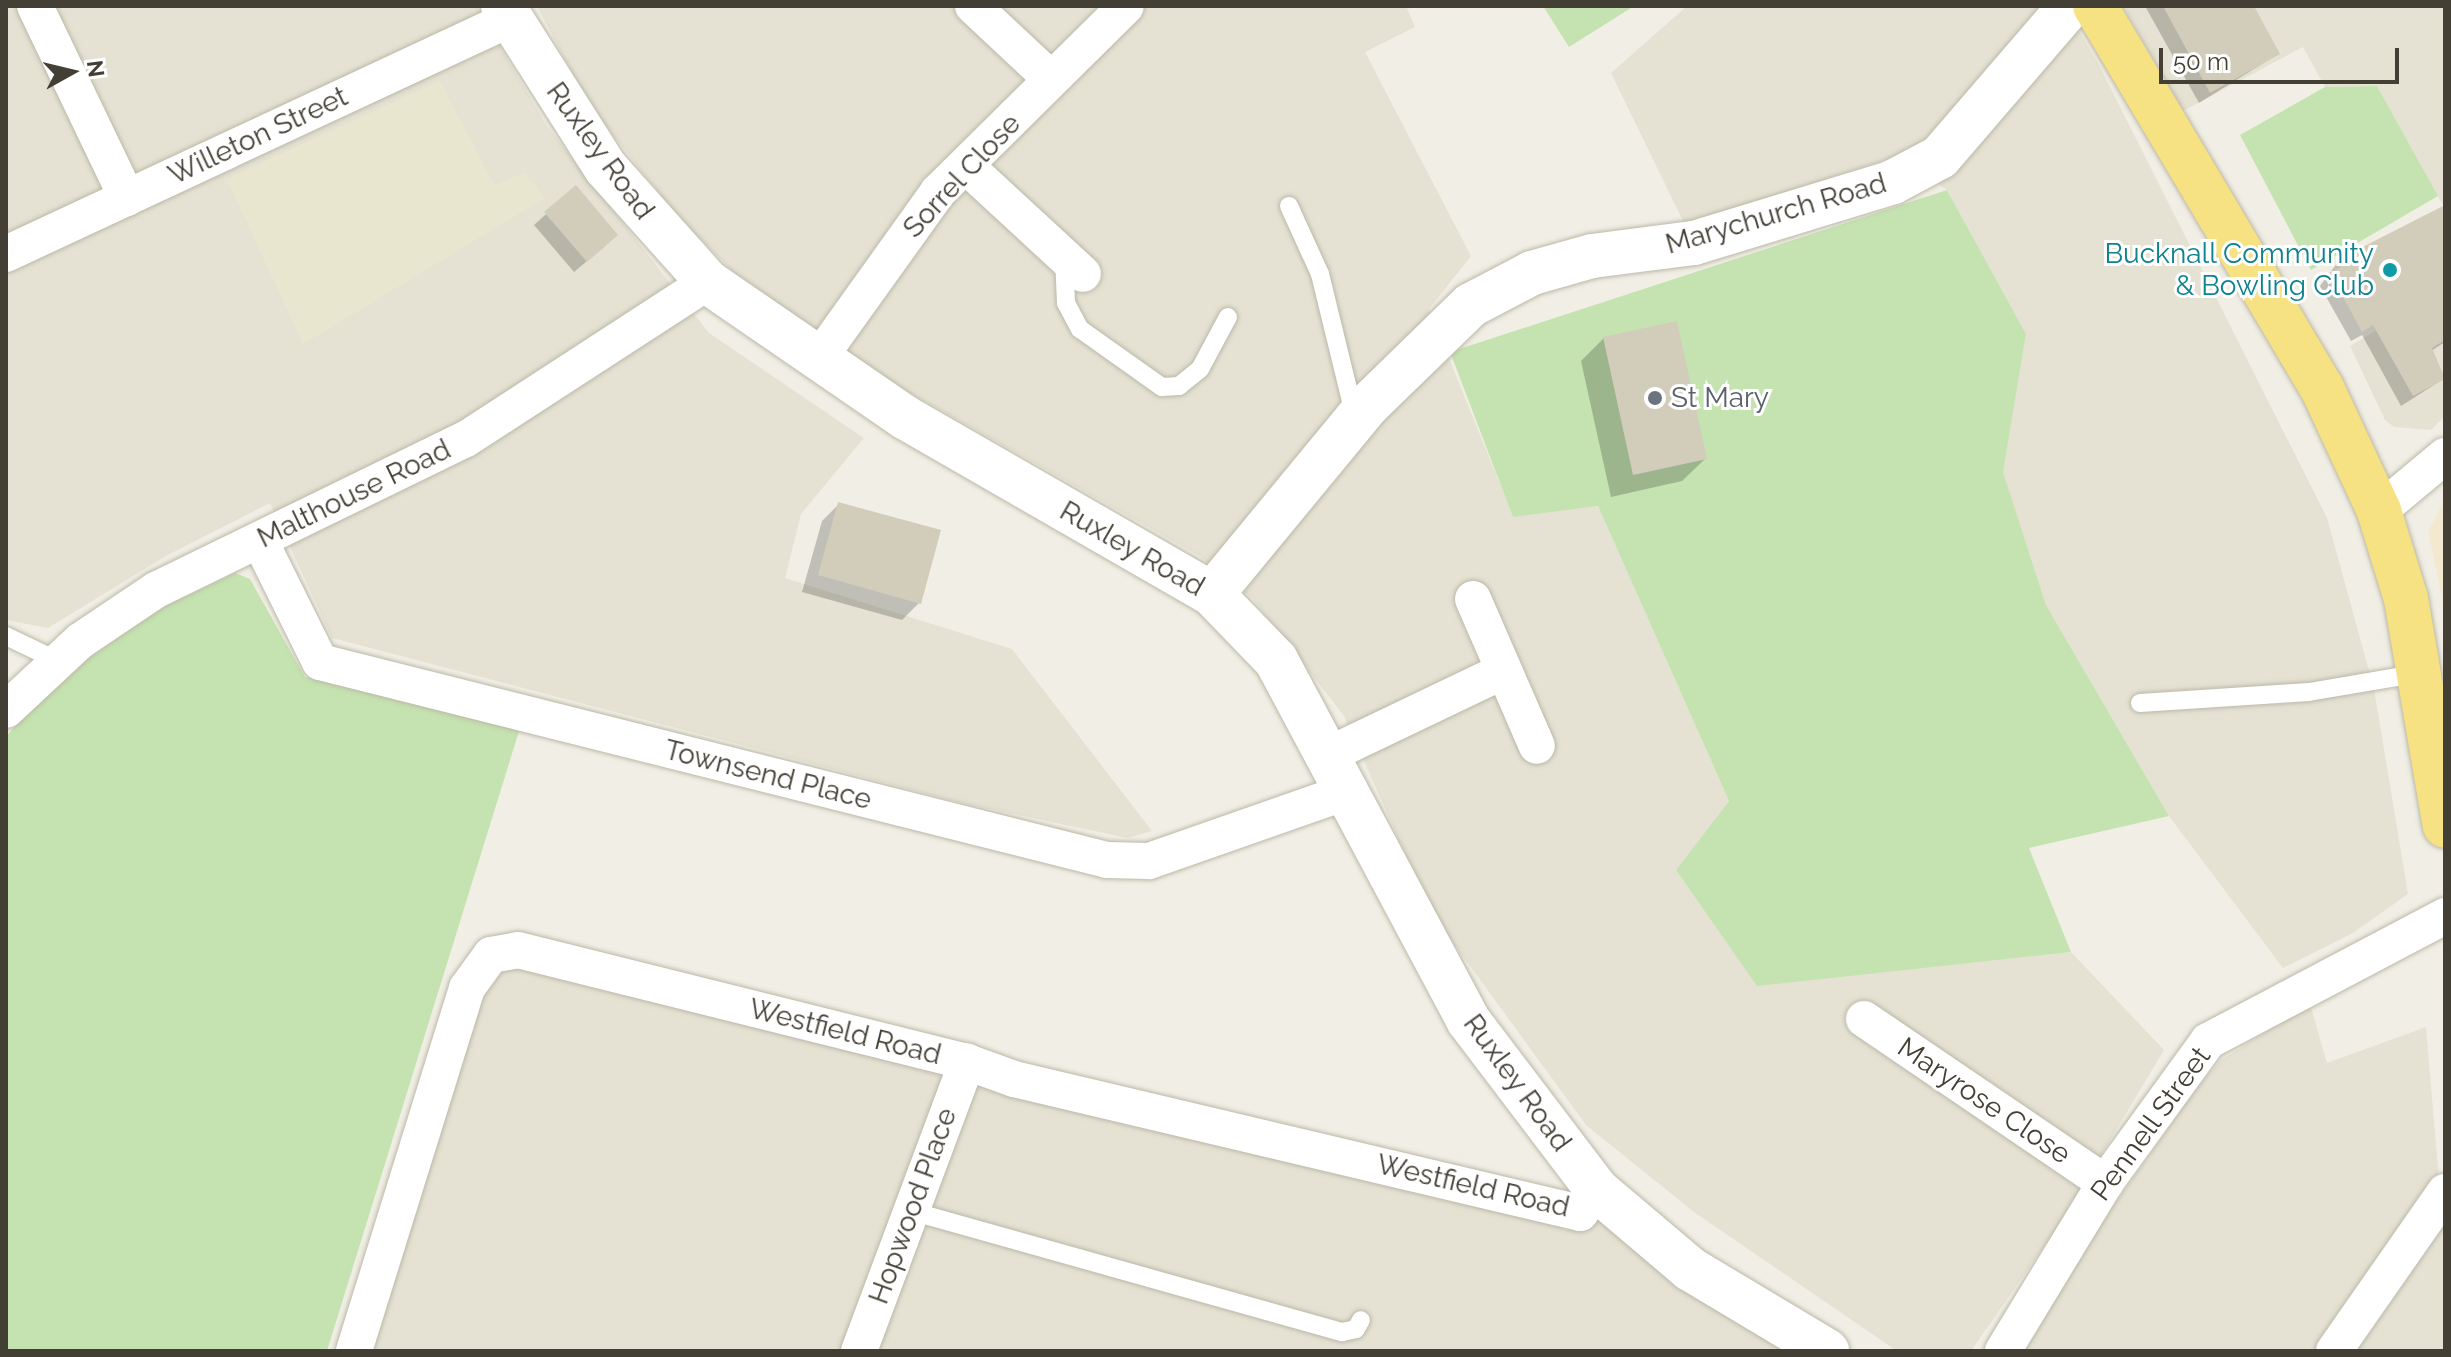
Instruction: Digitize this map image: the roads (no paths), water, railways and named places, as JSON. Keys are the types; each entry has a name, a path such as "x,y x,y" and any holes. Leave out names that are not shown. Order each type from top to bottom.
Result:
{"highway":[{"path":"2095,6 2322,388 2379,511 2406,599 2445,826"}],"street":[{"path":"35,6 127,198"},
{"path":"973,6 1051,79"},
{"name":"Sorrel Close","path":"817,361 895,247 966,166 1126,6"},
{"name":"Marychurch Road","path":"1212,594 1356,421 1471,305 1532,273 1592,256 1694,243 1893,182 1940,157 2070,6"},
{"name":"Willeton Street","path":"6,254 506,12"},
{"name":"Ruxley Road","path":"506,12 606,168 708,282 817,361 1212,594 1276,660 1468,1020 1597,1190 1690,1269 1827,1351"},
{"path":"966,166 1074,265"},
{"name":"Malthouse Road","path":"6,710 56,660 156,590 466,439 708,282"},
{"path":"2379,511 2445,456"},
{"name":"Townsend Place","path":"260,541 320,662 1107,860 1149,861 1337,773 1501,672"},
{"path":"1473,599 1501,672 1537,746"},
{"name":"Pennell Street","path":"2003,1351 2105,1183 2208,1041 2445,916"},
{"name":"Westfield Road","path":"354,1351 467,988 491,955 518,950 967,1062 1014,1079 1580,1213 1597,1190"},
{"name":"Maryrose Close","path":"1864,1019 2105,1183"},
{"name":"Hopwood Place","path":"859,1351 967,1062"},
{"path":"2334,1351 2445,1192"}],"lane":[{"path":"1289,206 1320,274 1356,421"},
{"path":"1074,265 1066,303 1080,329 1162,387 1179,386 1200,369 1228,317"},
{"path":"6,636 56,660"},
{"path":"2140,703 2309,692 2421,673"},
{"path":"911,1211 1342,1332 1356,1329 1361,1320"}],"place":[{"name":"Bucknall Community & Bowling Club","path":"2390,270"},
{"name":"St Mary","path":"1655,398"}]}
